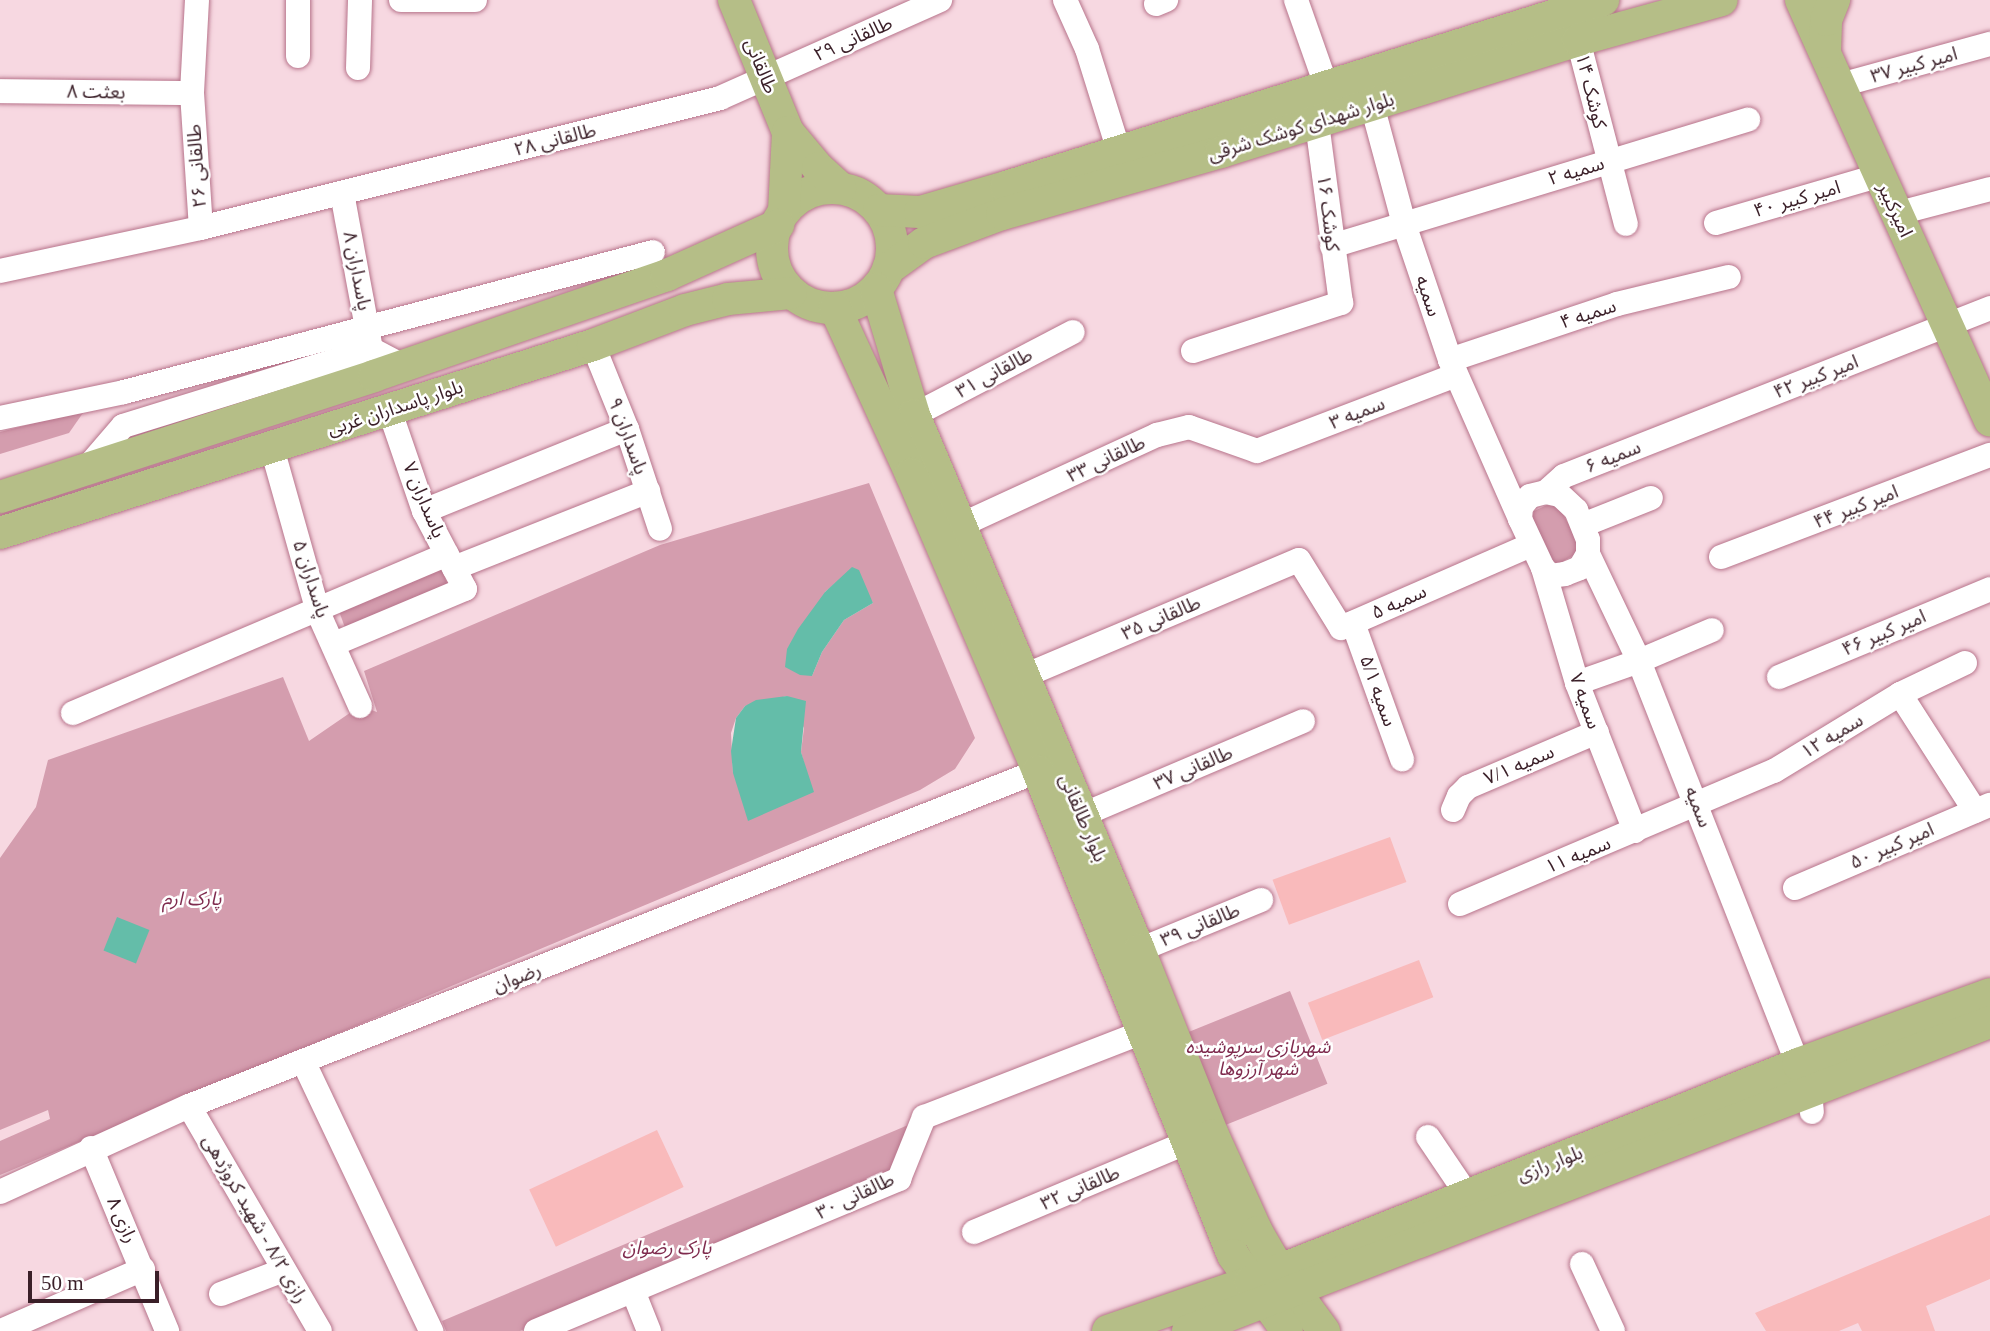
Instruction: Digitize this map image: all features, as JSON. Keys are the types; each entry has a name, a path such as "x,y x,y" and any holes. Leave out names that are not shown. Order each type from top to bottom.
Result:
{"main road":[{"name":"طالقانی","path":"734,0 788,132"},
{"name":"بلوار شهدای کوشک شرقی","path":"879,210 920,212 1327,88 1603,0"},
{"name":"بلوار شهدای کوشک شرقی","path":"882,279 924,243 1002,214 1221,152 1578,40 1722,0"},
{"name":"امیرکبیر","path":"1801,0 1837,86 1990,420"},
{"path":"1825,57 1826,20 1834,0"},
{"path":"1213,122 1221,152"},
{"path":"788,132 818,168 840,188 868,199 879,210 886,220 892,244 882,279 858,302 835,308 819,307 792,293 773,262 772,238 781,218 803,195 827,188 840,188"},
{"path":"781,218 788,132"},
{"name":"بلوار پاسداران غربی","path":"0,497 403,366 667,275 781,218"},
{"name":"بلوار طالقانی","path":"882,279 914,415 958,526 1139,950 1213,1135 1257,1232 1287,1331"},
{"name":"بلوار پاسداران غربی","path":"0,533 593,345 696,307 728,299 792,293"},
{"name":"بلوار طالقانی","path":"835,308 911,474 1038,771 1141,1033 1233,1255 1324,1331"},
{"name":"بلوار رازی","path":"1807,1089 1990,994"},
{"name":"بلوار رازی","path":"1108,1331 1273,1286 1595,1161 1807,1089 1990,1022"},
{"name":"بلوار رازی","path":"1188,1331 1273,1286 1468,1196 1595,1161"}],"street":[{"name":"طالقانی ۲۶","path":"197,0 192,93 201,228 342,194"},
{"path":"298,0 298,56"},
{"path":"358,68 360,0"},
{"path":"401,0 475,0"},
{"name":"طالقانی ۲۹","path":"765,79 940,0"},
{"path":"1065,0 1087,49 1119,151"},
{"path":"1296,0 1327,88"},
{"name":"کوشک ۱۴","path":"1578,40 1626,224"},
{"name":"امیر کبیر ۳۷","path":"1837,86 1990,44"},
{"name":"طالقانی ۲۸","path":"342,194 720,98 765,79"},
{"name":"بعثت ۸","path":"0,91 192,93"},
{"name":"سمیه","path":"1372,105 1404,225 1453,368 1520,519"},
{"name":"سمیه ۲","path":"1332,246 1748,120"},
{"name":"کوشک ۱۶","path":"1194,351 1341,303 1317,122"},
{"name":"امیر کبیر ۴۰","path":"1716,223 1878,176"},
{"path":"1895,214 1990,189"},
{"name":"پاسداران ۸","path":"342,194 369,339"},
{"path":"0,271 201,228"},
{"path":"85,471 123,426 369,339 653,252"},
{"name":"سمیه ۴","path":"1453,368 1617,304 1729,277"},
{"name":"امیر کبیر ۴۲","path":"1684,428 1948,327 1990,308"},
{"name":"طالقانی ۳۱","path":"914,415 1073,332"},
{"path":"369,339 403,366"},
{"path":"0,418 369,339"},
{"name":"پاسداران ۹","path":"593,345 627,429 660,529"},
{"name":"سمیه ۳","path":"1257,451 1453,368"},
{"name":"پاسداران ۷","path":"389,409 424,511 455,570"},
{"name":"طالقانی ۳۳","path":"958,526 1157,435 1189,428 1257,451"},
{"name":"سمیه ۶","path":"1546,492 1564,476 1684,428"},
{"path":"424,511 627,429"},
{"name":"پاسداران ۵","path":"272,448 318,611 360,706"},
{"name":"امیر کبیر ۴۴","path":"1721,557 1990,455"},
{"path":"73,713 318,611 455,570 648,491"},
{"path":"1546,492 1560,495 1576,510 1583,525 1588,554 1580,568 1565,575 1552,576 1543,568 1520,519 1521,507 1530,496 1546,492"},
{"path":"1583,525 1651,498"},
{"name":"سمیه ۵","path":"1298,560 1341,628 1531,545"},
{"name":"سمیه","path":"1588,554 1639,661 1807,1089"},
{"name":"طالقانی ۳۵","path":"1024,676 1298,560"},
{"name":"سمیه ۷","path":"1543,568 1577,683 1635,831"},
{"path":"334,644 455,570"},
{"name":"امیر کبیر ۴۶","path":"1779,677 1990,589"},
{"name":"سمیه ۵/۱","path":"1353,623 1402,759"},
{"path":"1577,683 1639,661 1712,630"},
{"name":"سمیه ۱۲","path":"1696,802 1774,771 1900,694 1965,663"},
{"path":"1900,694 1982,808"},
{"name":"طالقانی ۳۷","path":"1082,815 1303,721"},
{"name":"سمیه ۷/۱","path":"1454,810 1459,796 1468,787 1597,732"},
{"name":"رضوان","path":"0,1192 91,1148 189,1106 304,1063 1038,771"},
{"name":"سمیه ۱۱","path":"1460,904 1635,831 1696,802"},
{"name":"امیر کبیر ۵۰","path":"1795,888 1982,808"},
{"name":"طالقانی ۳۹","path":"1139,950 1261,900"},
{"name":"طالقانی ۳۰","path":"536,1331 899,1179 924,1117 1141,1033"},
{"path":"304,1063 431,1331"},
{"name":"رازی ۸/۲ - شهید کروژدهی","path":"189,1106 320,1331"},
{"path":"1429,1137 1468,1196"},
{"name":"طالقانی ۳۲","path":"974,1232 1186,1143"},
{"name":"رازی ۸","path":"91,1148 167,1331"},
{"path":"1582,1264 1613,1331"},
{"path":"1,1331 143,1269"},
{"path":"220,1294 284,1270"},
{"path":"633,1291 649,1331"}],"green space":[{"path":"85,410 69,433 0,454 0,432"},
{"name":"پارک ارم","path":"869,483 975,738 955,769 920,790 0,1175 0,1141 50,1119 48,1110 0,1130 0,858 36,807 48,760 283,677 309,741 360,706 377,712 364,671 660,545","holes":["853,568 873,603 844,620 822,652 812,676 825,592","787,696 804,728 801,752 805,767 733,773 731,733 736,718 745,706"]},
{"path":"1547,505 1559,507 1578,541 1576,554 1560,563 1553,562 1531,521 1534,511"},
{"path":"440,564 450,591 346,629 336,602"},
{"name":"شهربازی سرپوشیده شهر آرزوها","path":"1290,991 1327,1084 1225,1125 1188,1032"},
{"name":"پارک رضوان","path":"913,1123 892,1175 520,1331 446,1331 442,1321"}],"shaded area":[{"path":"852,567 859,570 873,603 844,620 822,652 812,676 800,675 785,667 787,649 798,629 825,592"},
{"path":"787,696 806,701 801,752 814,792 748,821 733,773 731,751 736,718 745,706 756,700"},
{"path":"117,917 149,930 136,963 104,950"}],"building":[{"path":"1390,837 1406,882 1289,925 1273,880"},
{"path":"1419,960 1433,997 1322,1040 1308,1003"},
{"path":"657,1130 684,1187 556,1247 529,1190"},
{"path":"1990,1215 1990,1279 1926,1306 1935,1331 1862,1331 1858,1323 1839,1331 1766,1331 1755,1313"}]}
